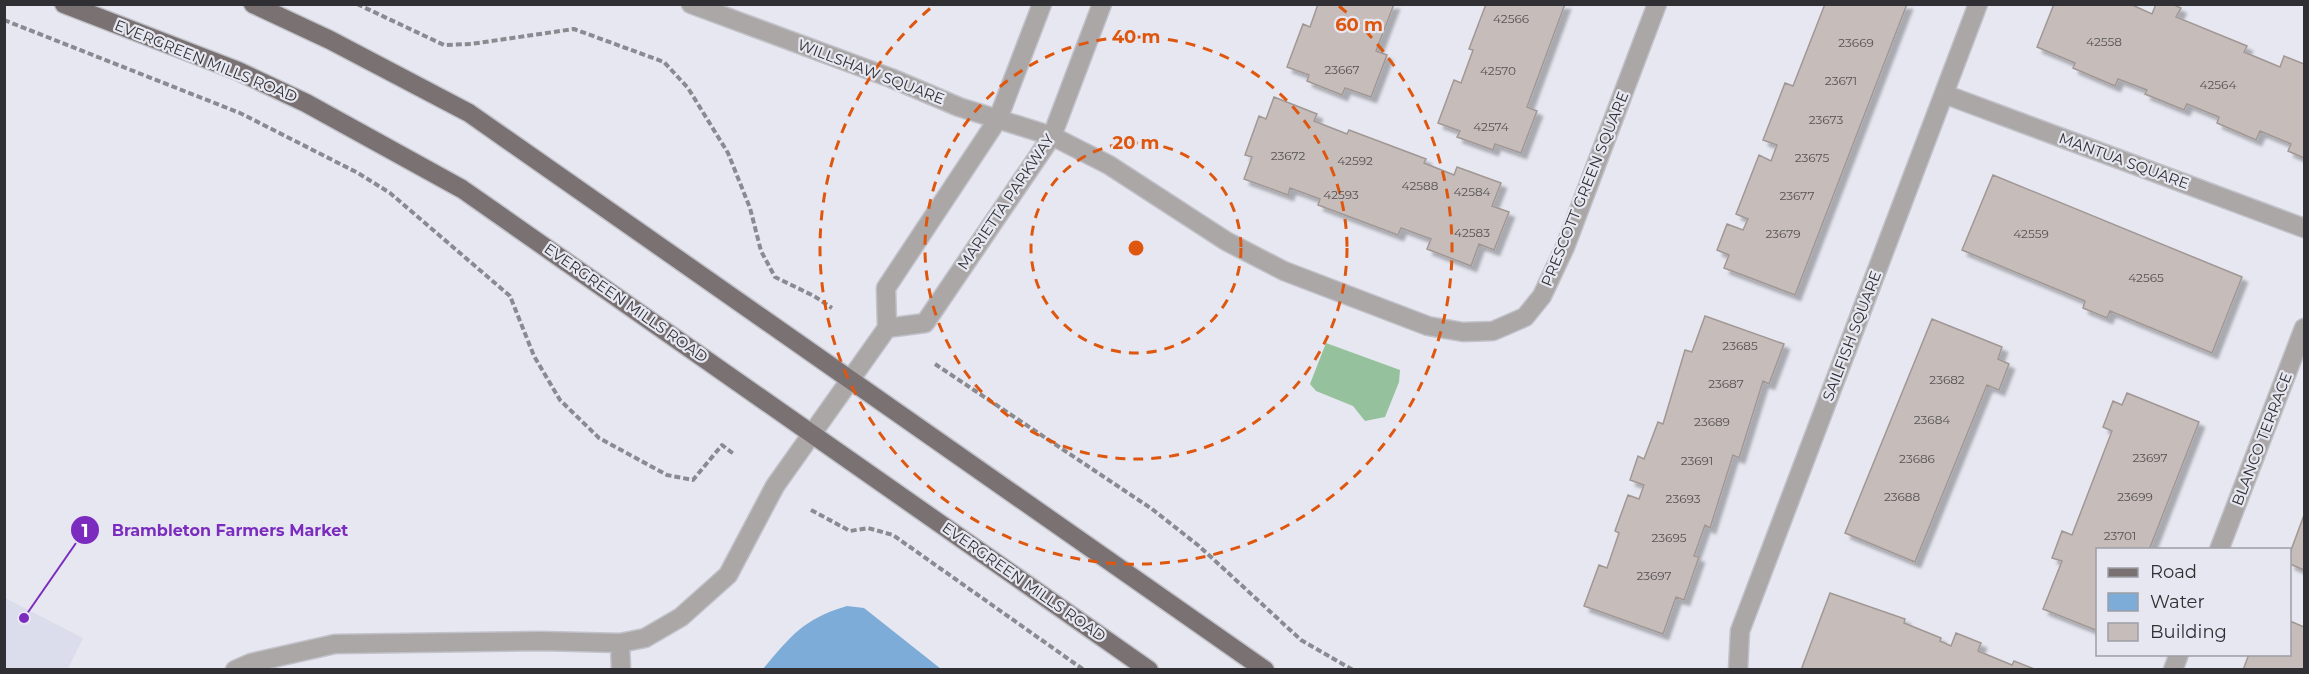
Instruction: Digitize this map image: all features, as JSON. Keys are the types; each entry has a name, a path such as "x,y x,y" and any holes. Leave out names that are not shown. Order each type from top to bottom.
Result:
{"main road":[{"name":"EVERGREEN MILLS ROAD","path":"64,4 238,71 306,103 462,189 1149,669"},
{"path":"253,4 330,39 469,113 1265,669"}],"street":[{"name":"WILLSHAW SQUARE","path":"691,4 998,119 1052,136"},
{"path":"235,669 251,663 335,644 540,641 620,643 645,638 671,623 728,575 775,486 887,328 886,288 998,119 1042,4"},
{"name":"MARIETTA PARKWAY","path":"887,328 925,324 1052,136 1102,4"},
{"name":"PRESCOTT GREEN SQUARE","path":"1052,136 1110,165 1226,241 1284,271 1428,326 1463,332 1492,330 1526,317 1542,296 1565,247 1658,4"},
{"name":"SAILFISH SQUARE","path":"1738,669 1740,631 1978,4"},
{"name":"MANTUA SQUARE","path":"1944,94 2304,228"},
{"name":"BLANCO TERRACE","path":"2219,548 2304,328"},
{"path":"620,643 621,669"}],"path":[{"path":"357,4 444,45 471,44 574,29 664,62 688,88 728,153 750,208 761,251 775,277 814,296 832,308"},
{"path":"4,20 240,113 357,173 390,193 510,296 534,356 561,400 599,438 668,475 693,480 722,445 735,455"},
{"path":"935,364 1152,508 1199,546 1302,640 1353,669"},
{"path":"811,510 850,531 868,528 893,535 1084,669"}],"shaded area":[{"path":"5,598 83,638 68,669 5,669"}],"green space":[{"path":"1326,343 1400,370 1399,382 1385,417 1365,421 1353,406 1316,391 1310,384"}],"water":[{"path":"847,606 864,608 941,669 763,669 782,647 808,623"}],"building":[{"path":"1318,4 1394,4 1376,51 1387,55 1371,97 1345,88 1342,95 1307,81 1309,75 1287,67 1303,24 1310,27"},
{"path":"1486,4 1565,4 1527,107 1537,111 1521,153 1495,144 1493,150 1457,137 1460,131 1438,123 1454,80 1461,83 1473,50 1469,49"},
{"path":"1825,4 1907,4 1795,295 1724,268 1729,255 1717,250 1727,224 1743,230 1748,219 1736,214 1759,155 1771,161 1777,145 1763,140 1785,83 1793,86"},
{"path":"2054,4 2130,4 2152,14 2156,4 2172,4 2181,8 2176,17 2247,46 2244,52 2280,67 2284,56 2304,64 2304,158 2288,151 2291,144 2260,131 2256,140 2217,123 2219,117 2187,104 2184,110 2145,94 2147,90 2118,79 2115,86 2073,68 2075,63 2037,47"},
{"path":"1274,97 1317,114 1314,121 1347,134 1349,130 1426,159 1424,163 1454,175 1457,167 1501,183 1492,206 1509,212 1494,250 1479,244 1471,266 1427,249 1431,239 1401,228 1398,235 1318,205 1320,199 1290,188 1288,195 1244,179 1252,157 1245,155 1259,116 1266,119"},
{"path":"1993,175 2242,277 2212,353 2110,311 2107,318 2083,308 2085,301 1962,250"},
{"path":"1705,316 1784,344 1769,384 1763,381 1739,458 1733,455 1710,528 1705,525 1694,556 1699,557 1684,600 1676,597 1663,634 1584,606 1599,565 1607,568 1619,533 1615,531 1628,495 1639,499 1644,485 1630,480 1638,456 1644,459 1658,422 1663,424 1685,350 1692,352"},
{"path":"1932,319 2002,347 1998,359 2009,364 1999,390 1987,385 1915,562 1845,533"},
{"path":"2127,393 2199,422 2150,548 2096,548 2096,630 2043,609 2062,561 2052,558 2062,531 2072,535 2112,431 2103,427 2113,401 2122,405"},
{"path":"2304,515 2304,570 2291,564 2291,550"},
{"path":"1830,593 1905,619 1904,623 1941,638 1940,641 1951,646 1956,633 1981,643 1978,651 2012,665 2014,661 2037,670 1801,670"},
{"path":"2291,621 2304,627 2304,670 2243,670 2248,656 2291,656"}],"place":[{"name":"Brambleton Farmers Market","path":"24,618"}]}
